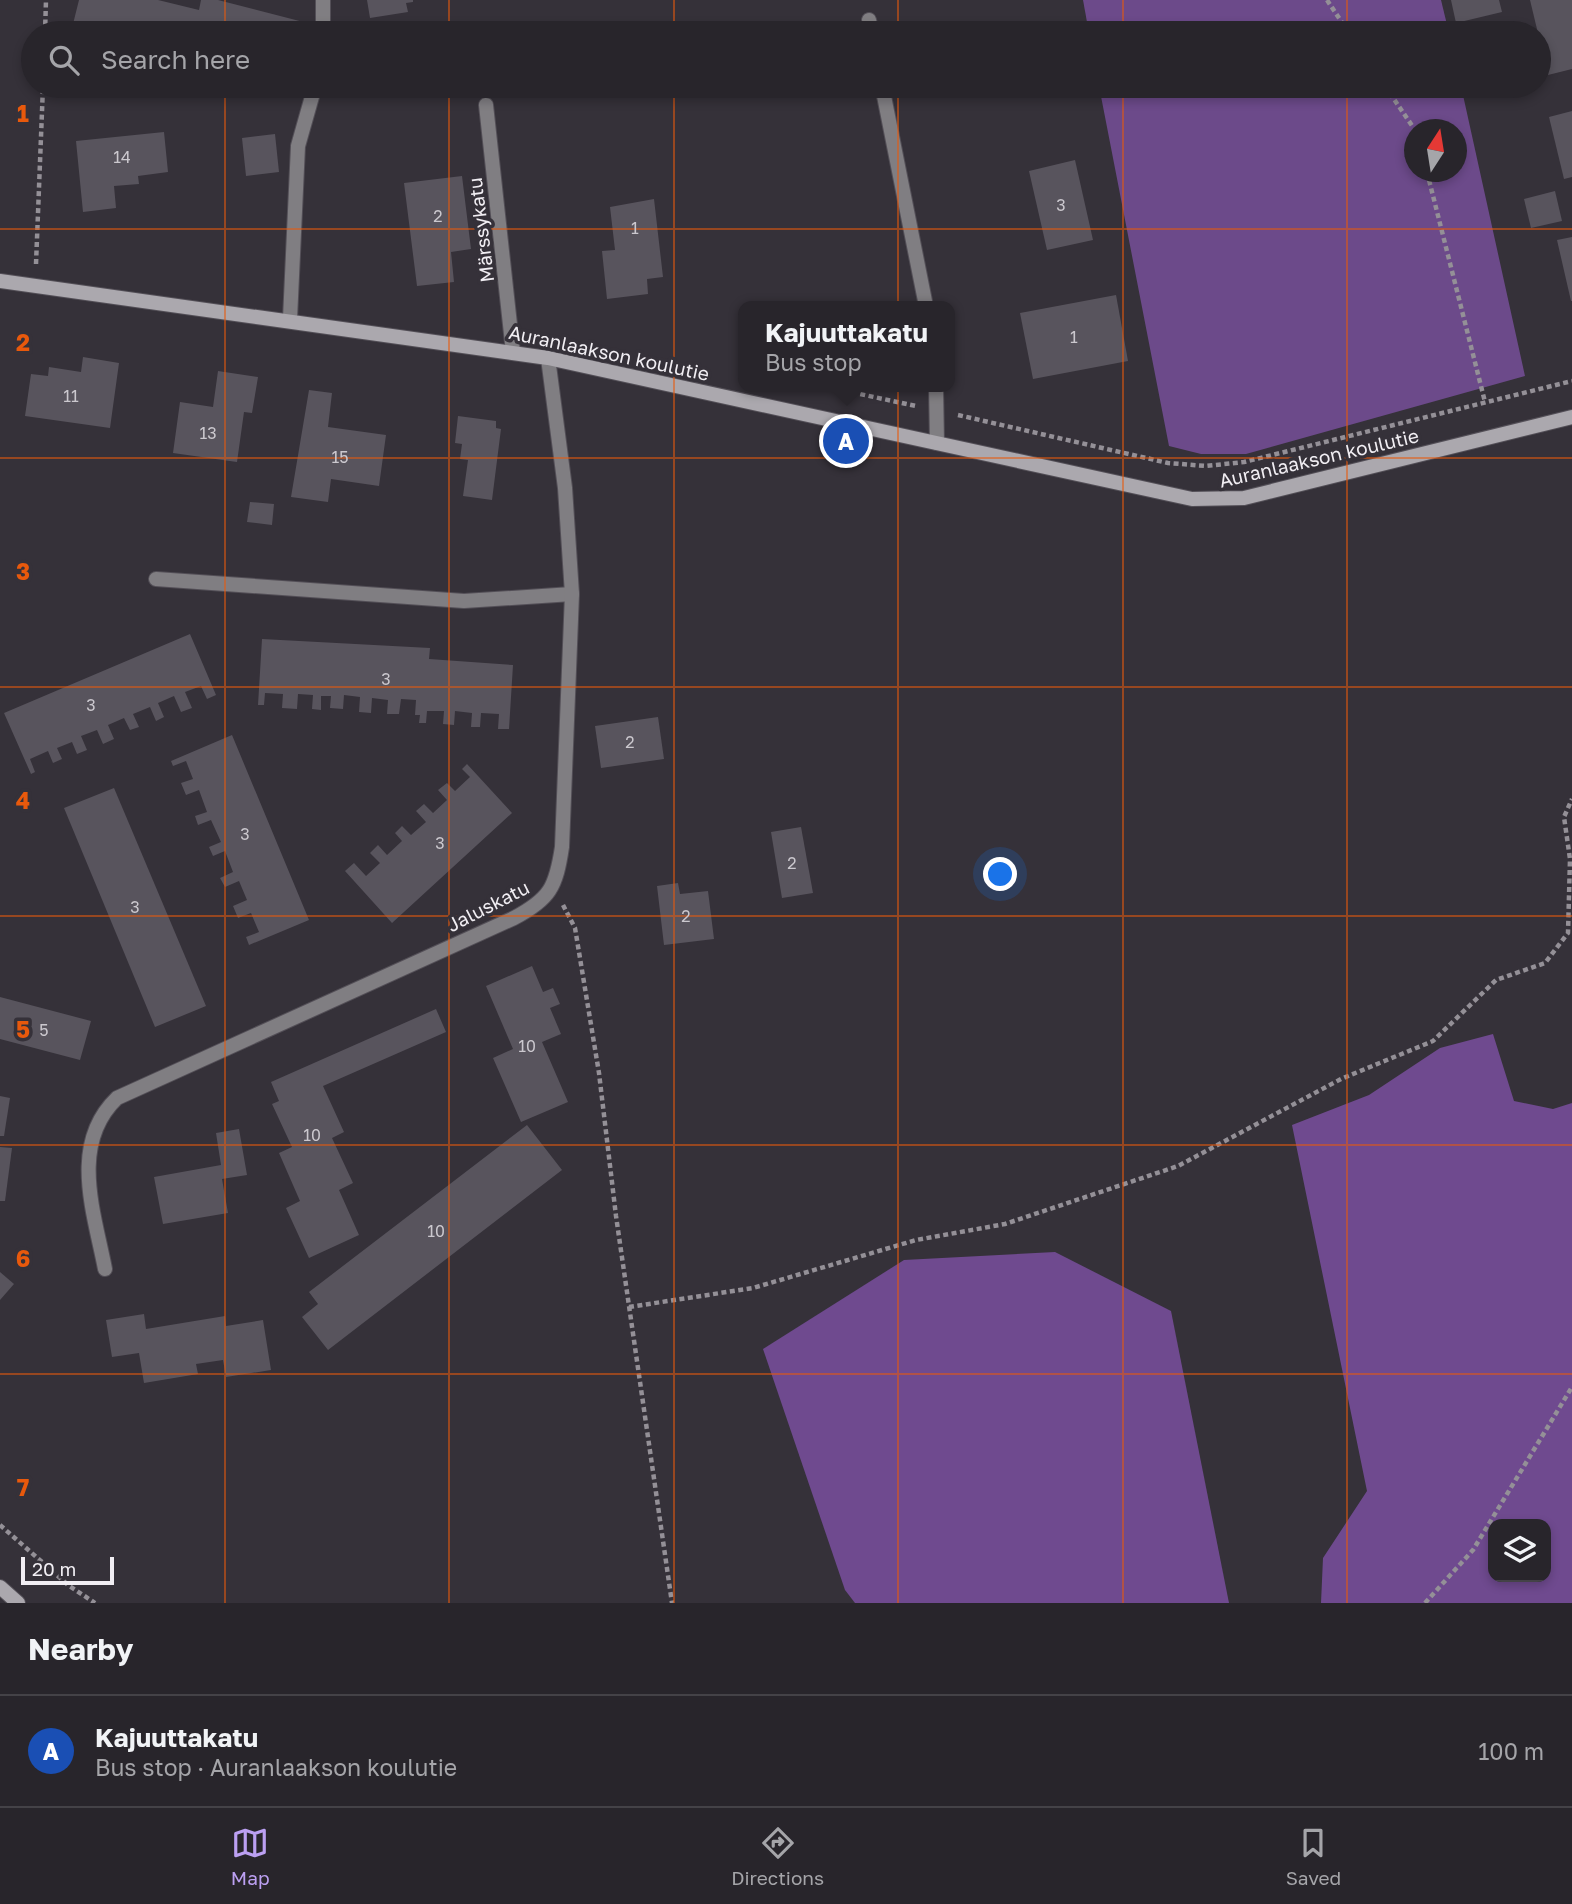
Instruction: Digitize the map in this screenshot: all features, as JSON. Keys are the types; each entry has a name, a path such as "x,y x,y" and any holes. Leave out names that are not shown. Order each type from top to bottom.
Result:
{"street":[{"path":"323,0 323,21"},
{"path":"290,319 297,155 303,120 311,98"},
{"path":"884,98 925,301"},
{"name":"Märssykatu","path":"486,105 513,352"},
{"name":"Auranlaakson koulutie","path":"0,281 290,319 548,358 1167,496 1218,501 1244,499 1572,417"},
{"name":"Jaluskatu","path":"105,1269 87,1179 88,1158 96,1124 117,1098 514,918 540,903 550,892 556,879 562,847 572,594 565,488 548,358"},
{"path":"936,392 937,443"},
{"path":"156,579 464,600 572,594"},
{"path":"0,1587 18,1603"}],"path":[{"path":"45,21 46,0"},
{"path":"1327,0 1341,21"},
{"path":"34,285 42,98"},
{"path":"1395,98 1411,119"},
{"path":"1430,182 1485,402"},
{"path":"850,392 1168,463 1206,466 1244,462 1572,381"},
{"path":"629,1307 753,1288 916,1240 1005,1224 1178,1166 1341,1079 1433,1041 1496,980 1545,963 1569,933 1570,859 1564,817 1572,799"},
{"path":"550,892 561,902 575,928 599,1073 629,1307 672,1603"},
{"path":"1425,1603 1474,1550 1572,1387"},
{"path":"0,1525 68,1585 95,1603"}],"shaded area":[{"path":"1083,0 1441,0 1446,21 1087,21"},
{"path":"1101,98 1464,98 1525,376 1246,454 1201,454 1169,446"},
{"path":"1493,1034 1514,1101 1553,1109 1572,1103 1572,1603 1321,1603 1323,1558 1367,1491 1292,1125 1369,1095 1440,1048"},
{"path":"1055,1252 1171,1311 1229,1603 855,1603 845,1590 763,1349 904,1260"}],"building":[{"path":"79,0 158,0 199,10 201,0 218,0 299,21 74,21"},
{"path":"367,0 413,2 406,3 408,12 370,18"},
{"path":"1451,0 1499,0 1502,12 1456,21"},
{"path":"1530,0 1572,0 1572,69 1551,74 1551,21 1535,21"},
{"path":"1572,111 1572,177 1564,179 1549,117"},
{"path":"164,132 168,172 138,176 139,184 114,186 116,208 83,212 76,141"},
{"path":"275,134 279,172 246,176 242,138"},
{"path":"1075,160 1093,240 1047,250 1029,171"},
{"path":"462,176 471,249 451,252 454,282 417,286 404,183"},
{"path":"1555,191 1562,221 1531,228 1524,199"},
{"path":"654,199 663,277 647,279 648,294 607,299 602,251 615,250 610,207"},
{"path":"1572,237 1572,301 1571,301 1557,240"},
{"path":"1116,295 1128,361 1033,379 1020,313"},
{"path":"83,357 119,363 110,428 25,416 31,374 48,376 49,367 81,372"},
{"path":"218,371 258,377 252,413 244,412 237,462 173,453 180,402 213,407"},
{"path":"309,390 332,393 328,427 386,435 379,486 331,479 328,502 291,497"},
{"path":"458,416 496,421 496,428 501,429 492,500 463,496 468,460 460,459 462,444 455,443"},
{"path":"250,502 274,504 272,525 247,522"},
{"path":"190,634 216,695 207,699 201,686 185,692 192,708 181,712 174,696 158,703 164,717 156,721 150,707 133,714 139,727 130,730 124,718 108,725 114,739 103,744 97,730 81,736 87,750 77,754 72,742 57,748 62,759 53,763 48,751 30,759 35,772 31,774 4,713"},
{"path":"262,639 430,648 429,659 513,665 509,729 498,729 499,714 481,713 480,727 471,727 472,713 455,711 454,725 443,724 444,711 427,711 426,723 419,723 420,715 415,715 416,700 401,699 399,714 387,714 388,700 372,698 371,713 359,712 360,697 344,695 343,709 330,708 331,696 321,696 321,710 312,709 313,695 298,694 297,709 282,708 283,694 265,693 264,705 258,705"},
{"path":"658,717 664,759 601,768 595,726"},
{"path":"232,735 309,920 249,945 246,937 259,932 251,913 238,918 233,906 247,900 239,881 225,887 220,878 233,872 225,851 213,856 209,847 221,842 211,820 198,825 195,816 207,812 199,790 186,795 181,783 193,779 186,761 173,766 171,761"},
{"path":"467,764 512,813 392,923 345,871 354,863 366,876 380,863 370,853 378,845 387,855 402,841 395,833 402,826 411,835 426,822 416,811 424,804 433,813 447,800 438,790 447,783 455,791 470,777 462,769"},
{"path":"114,788 206,1006 155,1027 64,808"},
{"path":"801,827 813,893 782,898 771,832"},
{"path":"678,883 680,894 708,891 714,939 664,945 657,886"},
{"path":"532,966 543,992 553,988 560,1004 550,1008 561,1034 542,1042 568,1102 521,1122 493,1058 513,1049 486,986"},
{"path":"0,997 91,1021 80,1060 0,1039"},
{"path":"436,1009 446,1032 323,1086 344,1132 332,1138 353,1183 339,1190 359,1235 309,1258 286,1208 300,1201 279,1153 292,1147 272,1104 279,1101 271,1082"},
{"path":"0,1096 10,1098 4,1136 0,1136"},
{"path":"527,1125 562,1170 328,1350 302,1317 318,1304 309,1292"},
{"path":"239,1129 247,1175 222,1179 228,1213 163,1224 154,1177 221,1165 216,1133"},
{"path":"0,1147 12,1148 5,1201 0,1201"},
{"path":"0,1272 14,1284 0,1300"},
{"path":"144,1314 146,1329 225,1316 226,1326 263,1320 271,1370 226,1377 223,1360 196,1364 198,1374 144,1383 139,1353 112,1357 106,1320"}],"place":[{"name":"Kajuuttakatu","path":"846,441"}]}
